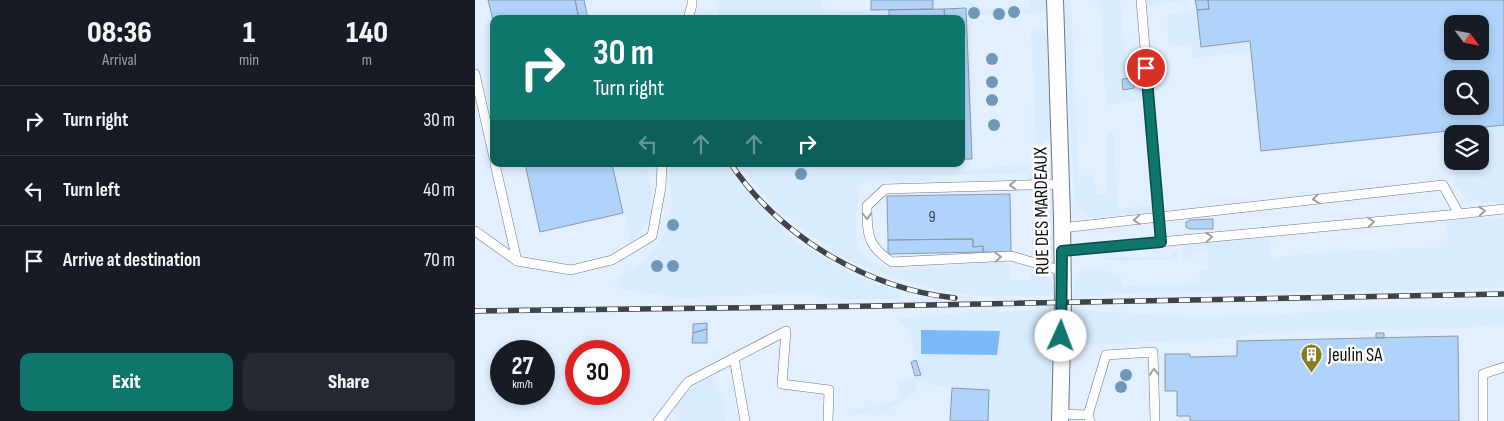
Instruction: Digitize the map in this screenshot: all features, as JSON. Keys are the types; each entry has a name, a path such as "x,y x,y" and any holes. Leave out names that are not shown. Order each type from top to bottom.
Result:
{"street":[{"name":"RUE DES MARDEAUX","path":"1055,0 1062,184 1063,271 1060,417"}],"lane":[{"path":"689,15 692,0"},
{"path":"1141,0 1161,242"},
{"path":"475,74 490,140"},
{"path":"496,167 517,261"},
{"path":"475,232 517,261 571,270 612,260 652,236 661,187 662,167"},
{"path":"1062,184 885,189 867,206 867,233 879,254 892,262 1011,256 1063,271"},
{"path":"1062,228 1443,185 1459,214"},
{"path":"1062,251 1504,209"},
{"path":"658,421 688,382 786,331 782,384 829,390 828,421"},
{"path":"1060,417 1089,418 1106,355 1153,352 1155,421"},
{"path":"734,358 745,421"},
{"path":"1483,421 1483,374 1504,367"}],"shaded area":[{"path":"475,0 1504,0 1504,421 475,421"},
{"path":"716,0 821,0 822,11 889,10 889,14 868,15 719,15"},
{"path":"933,0 968,0 981,9 1030,7 1030,0 1046,0 1047,9 1042,13 966,15 966,8 933,9"},
{"path":"1064,0 1071,0 1079,177 1094,175 1097,194 1107,194 1107,131 1112,131 1119,209 1155,205 1155,211 1096,218 1083,215 1074,201"},
{"path":"1100,0 1120,0 1127,73 1141,71 1141,77 1122,79 1123,89 1143,88 1143,100 1106,105"},
{"path":"1147,0 1191,0 1147,5"},
{"path":"1197,10 1201,47 1250,41 1251,51 1192,58 1192,45 1169,46 1167,15"},
{"path":"1043,30 1048,36 1052,133 1043,144 1036,144 1031,31"},
{"path":"1504,125 1504,203 1468,201 1455,185 1454,170 1489,170 1489,127"},
{"path":"1008,165 1053,166 1053,174 1047,180 1027,181 1027,173 934,176 928,181 860,183 855,223 858,249 869,261 894,270 925,269 990,261 1009,265 1010,279 1029,281 1031,269 1041,273 1051,281 1055,296 978,296 935,289 886,275 849,261 810,235 773,205 741,167 807,167 808,173 971,171"},
{"path":"613,167 647,167 652,191 650,218 631,243"},
{"path":"669,167 728,167 754,200 796,242 854,276 902,293 898,299 831,299 812,292 682,298 619,289 620,276 643,263 664,235 672,207"},
{"path":"1032,192 1043,193 1054,198 1055,254 1049,259 1038,258 1032,254"},
{"path":"1504,218 1504,287 1347,292 1158,292 1074,297 1074,281 1083,268 1120,274 1122,286 1199,284 1200,271 1208,270 1207,246 1192,247 1193,259 1183,259 1183,250 1192,244 1207,241 1256,236 1269,240 1271,258 1338,251 1449,247 1446,221"},
{"path":"1178,250 1178,259 1120,261 1103,259 1109,257 1170,257"},
{"path":"1504,307 1504,324 1462,328 1278,332 1205,340 1083,345 1074,338 1074,310 1199,317 1272,315 1369,308"},
{"path":"1055,310 1051,421 988,421 989,390 952,388 916,381 916,393 883,413 873,416 852,411 901,399 897,384 920,375 914,344 908,330 897,319 957,313","holes":["921,331 1000,331 997,355 921,354"]},
{"path":"710,375 724,398 725,421 681,421 667,407"}],"water":[{"path":"921,330 1000,331 997,355 921,354"}],"building":[{"path":"488,0 575,0 578,15 492,15"},
{"path":"575,0 584,0 587,15 578,15"},
{"path":"871,0 933,0 933,9 871,10"},
{"path":"1195,0 1208,0 1209,9 1197,10"},
{"path":"1208,0 1504,0 1504,125 1489,127 1489,125 1444,125 1444,131 1261,151 1250,41 1201,47 1197,10 1209,9"},
{"path":"966,8 972,159 965,159 965,15 945,15 944,9"},
{"path":"944,9 945,15 889,15 889,10"},
{"path":"1133,78 1134,88 1123,90 1122,79"},
{"path":"526,167 613,167 623,213 540,232"},
{"path":"1010,194 1011,252 983,252 983,246 973,247 973,239 888,240 887,196"},
{"path":"1213,219 1213,229 1190,229 1186,227 1186,222 1190,220"},
{"path":"973,239 973,247 983,246 983,252 888,254 888,240"},
{"path":"707,323 707,329 693,333 693,324"},
{"path":"707,329 707,343 692,343 693,333"},
{"path":"1376,333 1384,333 1384,338 1376,338"},
{"name":"Jeulin SA","path":"1458,336 1459,421 1190,421 1190,416 1177,416 1177,391 1165,391 1165,354 1190,354 1190,357 1237,356 1237,341"},
{"path":"916,360 921,375 915,376 911,362"},
{"path":"952,388 989,390 988,421 950,421"}],"railway":[{"path":"733,167 751,190 774,214 800,236 829,255 859,271 890,284 922,293 955,298"},
{"path":"475,311 877,306 1504,294"}],"place":[{"name":"Jeulin SA","path":"1312,374"}],"route":[{"path":"1061,336 1063,302 1062,251 1161,242 1146,68"}]}
